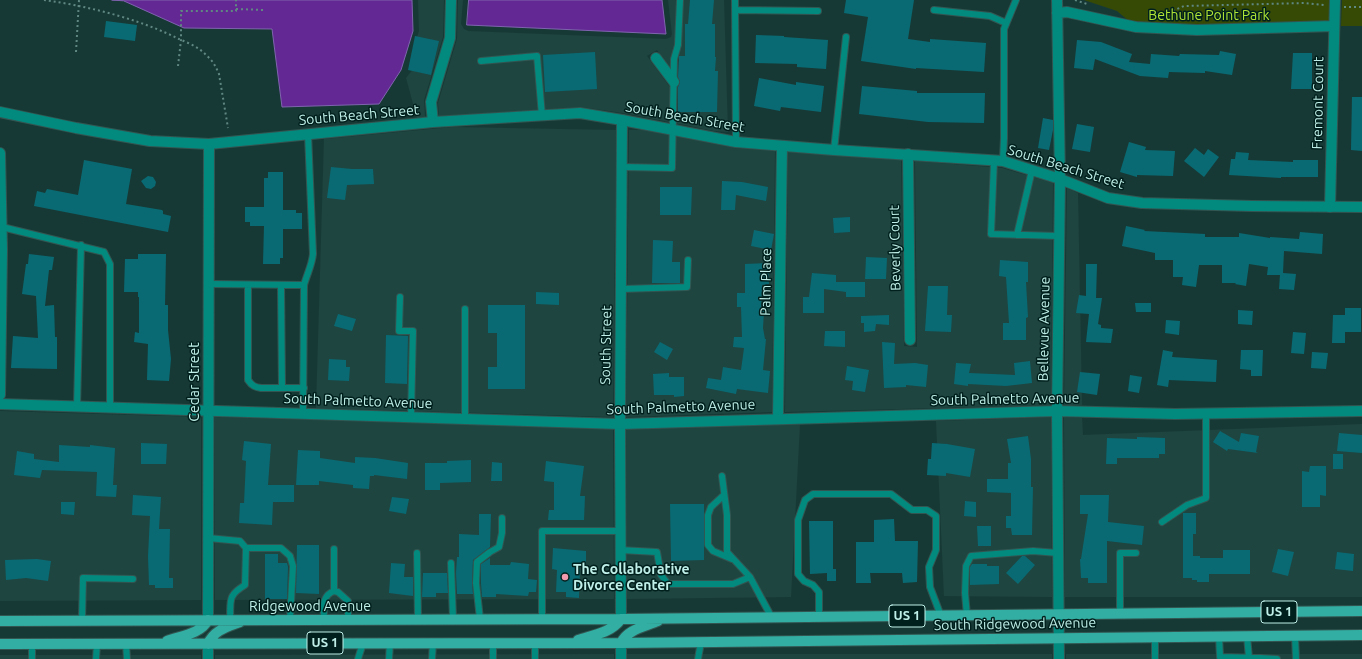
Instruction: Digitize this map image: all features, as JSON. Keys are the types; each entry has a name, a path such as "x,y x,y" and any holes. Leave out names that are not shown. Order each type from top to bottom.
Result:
{"main road":[{"name":"South Ridgewood Avenue","path":"621,619 1362,611"},
{"path":"621,643 624,636 630,632 665,618"},
{"name":"Ridgewood Avenue","path":"0,621 621,619"},
{"path":"568,643 609,630 621,619"},
{"path":"157,644 200,630 208,620"},
{"path":"208,644 211,637 217,632 243,620"},
{"name":"South Ridgewood Avenue","path":"621,643 1362,635"},
{"name":"US 1","path":"0,644 621,643"}],"street":[{"path":"433,122 431,102 450,38 451,0"},
{"name":"Bellevue Avenue","path":"1057,0 1060,179 1058,411 1059,659"},
{"name":"Fremont Court","path":"1330,207 1335,3"},
{"path":"1057,13 1067,12 1136,27 1198,30 1334,26"},
{"path":"656,58 674,82"},
{"name":"South Beach Street","path":"0,112 76,128 150,141 209,144 433,122 580,113 736,142 998,161 1060,179 1108,198 1142,202 1362,207"},
{"name":"South Street","path":"621,619 620,424 622,120"},
{"name":"Cedar Street","path":"208,620 209,144"},
{"name":"Palm Place","path":"778,418 782,146"},
{"path":"0,152 2,227 0,395"},
{"name":"Beverly Court","path":"908,154 910,340"},
{"name":"South Palmetto Avenue","path":"0,404 620,424 778,418 1058,411 1175,414 1362,411"},
{"path":"621,643 621,659"},
{"path":"208,644 208,659"}],"lane":[{"path":"622,167 672,168 674,59 678,46 680,0"},
{"path":"735,0 736,142"},
{"path":"1016,0 1004,29 1004,138 998,161 991,234 1059,236"},
{"path":"736,10 818,10"},
{"path":"934,10 990,16 1006,23"},
{"path":"834,150 846,37"},
{"path":"481,61 537,56 542,116"},
{"path":"303,414 304,285 312,265 313,254 308,134"},
{"path":"1017,235 1032,170"},
{"path":"2,227 81,245 104,252 110,264 110,408"},
{"path":"78,407 81,245"},
{"path":"621,289 687,287 688,260"},
{"path":"209,284 304,285"},
{"path":"248,285 248,380 255,387 261,388 304,388"},
{"path":"280,285 282,388"},
{"path":"400,297 399,331 413,331 410,417"},
{"path":"465,309 465,419"},
{"path":"1162,522 1187,504 1206,498 1206,413"},
{"path":"722,476 727,515 727,552 750,577 772,618"},
{"path":"819,617 819,592 812,585 804,581 798,574 798,520 805,500 813,494 891,494 912,510 927,510 936,516 936,550 929,567 930,587 941,616"},
{"path":"724,495 711,507 708,515 708,545 713,551 734,559"},
{"path":"480,619 476,583 477,562 499,547 502,533 502,518"},
{"path":"542,619 542,532 620,531"},
{"path":"208,538 240,540 246,548 244,584 234,591 231,596 230,620"},
{"path":"246,548 281,548 290,556 293,566 290,620"},
{"path":"334,549 334,591"},
{"path":"620,550 657,552 660,575 668,584 733,584 750,577"},
{"path":"967,616 965,594 966,566 971,556 1033,551 1058,553"},
{"path":"417,553 418,620"},
{"path":"1120,614 1120,553 1136,553"},
{"path":"451,562 452,620"},
{"path":"82,620 82,578 133,579"},
{"path":"324,620 324,600 329,593 334,591 338,592 348,601 348,620"},
{"path":"1219,636 1220,657 1277,659"},
{"path":"1247,636 1249,658"},
{"path":"1295,636 1296,659"},
{"path":"1155,637 1156,659"},
{"path":"698,659 701,642"},
{"path":"358,659 363,643"},
{"path":"389,659 390,643"},
{"path":"432,659 433,643"},
{"path":"493,643 493,659"},
{"path":"535,643 535,659"},
{"path":"32,644 32,659"},
{"path":"96,644 96,659"},
{"path":"126,644 127,659"}],"path":[{"path":"44,0 136,21 156,28 196,47 207,55 216,66 219,74 228,128"},
{"path":"76,52 79,0"},
{"path":"236,0 236,9"},
{"path":"1075,0 1089,5"},
{"path":"1153,19 1184,6 1335,3 1362,7"},
{"path":"178,66 181,40 181,11 236,11 236,9 264,10"}],"shaded area":[{"path":"112,0 412,0 413,31 401,70 379,104 282,107 272,29 184,28 124,1"},
{"path":"418,0 444,0 443,37 424,100 425,117 417,118 406,78 414,68 415,43 419,31"},
{"path":"458,0 463,0 461,24 464,29 468,31 666,39 671,37 672,34 668,0 724,0 728,132 714,131 629,114 581,107 439,116 438,103 457,39","holes":["657,50 683,84 672,90 647,56"]},
{"path":"469,0 662,0 666,34 467,25"},
{"path":"452,127 616,130 613,417 316,408 324,139"},
{"path":"629,130 644,130 735,148 775,151 772,412 626,417"},
{"path":"788,152 901,160 904,346 917,347 915,161 1002,168 1053,183 1051,405 785,412"},
{"path":"1067,188 1078,193 1082,405 1064,405"},
{"path":"0,411 201,417 201,600 0,601"},
{"path":"215,417 613,429 614,599 215,600"},
{"path":"1051,417 1052,597 944,596 936,421"},
{"path":"1064,417 1082,418 1083,435 1362,424 1362,597 1065,597"},
{"path":"800,424 791,597 627,599 626,429"},
{"path":"614,654 614,659 215,659 215,655"},
{"path":"627,654 1052,654 1052,659 627,659"},
{"path":"1066,654 1362,654 1362,659 1066,659"},
{"path":"0,655 201,655 201,659 0,659"}],"green space":[{"name":"Bethune Point Park","path":"1084,0 1335,0 1334,26 1136,27 1117,11"},
{"path":"1342,0 1362,0 1362,26 1341,26"}],"building":[{"path":"690,0 714,0 712,24 715,24 715,71 718,71 717,112 678,112 678,87 680,82 678,77 679,56 685,56 685,24 688,24"},
{"path":"846,0 914,0 908,39 930,42 930,39 986,43 984,72 916,69 861,61 868,17 844,13"},
{"path":"106,21 137,25 135,41 104,37"},
{"path":"756,35 828,40 826,69 797,67 797,64 755,63"},
{"path":"415,36 439,41 431,75 408,70"},
{"path":"1077,40 1101,42 1132,54 1129,62 1150,64 1151,54 1179,56 1180,54 1219,55 1220,51 1236,54 1232,75 1205,71 1205,73 1169,72 1168,78 1140,76 1095,59 1093,70 1074,68"},
{"path":"595,52 597,89 545,92 543,55"},
{"path":"1293,53 1312,53 1312,89 1291,89"},
{"path":"759,78 796,85 796,82 824,86 821,112 781,107 780,111 754,106"},
{"path":"862,86 917,91 917,93 985,93 984,123 928,122 859,114"},
{"path":"1352,97 1362,97 1362,151 1351,150"},
{"path":"1043,118 1053,120 1053,130 1049,150 1038,148"},
{"path":"1077,124 1094,127 1090,152 1072,149"},
{"path":"1129,142 1146,147 1145,150 1175,151 1173,176 1137,175 1137,177 1120,172"},
{"path":"1195,148 1204,155 1208,149 1219,157 1204,177 1184,161"},
{"path":"1236,152 1249,153 1248,160 1293,162 1293,160 1318,160 1318,177 1281,178 1229,175 1231,159 1235,159"},
{"path":"84,160 132,169 126,204 162,210 163,214 171,216 168,232 34,206 37,191 45,193 47,189 78,195"},
{"path":"331,167 373,169 374,184 347,185 345,200 327,198"},
{"path":"268,172 283,172 283,210 296,210 296,213 302,213 302,229 283,229 283,258 280,258 280,264 263,264 264,226 250,226 250,222 245,222 245,207 264,207 264,178 268,178"},
{"path":"148,176 153,177 156,182 155,186 151,189 146,188 141,181"},
{"path":"722,181 742,182 768,187 766,201 736,195 735,210 721,210"},
{"path":"660,187 692,187 691,215 660,215"},
{"path":"850,217 850,232 834,233 833,218"},
{"path":"1126,226 1145,230 1144,231 1205,234 1205,237 1239,237 1239,233 1270,238 1299,239 1300,232 1323,234 1322,254 1284,251 1283,273 1296,274 1294,290 1279,289 1280,275 1267,275 1268,267 1249,264 1246,286 1235,284 1236,283 1222,283 1222,265 1199,265 1196,287 1182,285 1183,277 1173,277 1173,260 1155,260 1155,253 1122,246"},
{"path":"754,230 774,234 771,250 751,246"},
{"path":"653,240 673,241 672,262 680,262 680,283 652,283"},
{"path":"29,254 54,257 52,270 49,270 45,306 54,305 55,337 57,337 57,369 11,368 13,336 38,338 36,296 22,294 26,264 28,264"},
{"path":"138,254 166,254 165,305 168,305 168,330 171,359 169,381 147,380 148,344 134,342 135,332 139,333 139,297 138,292 124,292 125,259 138,259"},
{"path":"866,257 887,258 886,279 865,279"},
{"path":"1000,260 1028,262 1028,282 1026,282 1028,317 1026,318 1026,340 1003,340 1003,323 1009,323 1006,277 999,276"},
{"path":"768,263 769,284 762,285 761,311 764,311 763,328 766,339 763,370 770,371 768,393 737,389 736,394 706,388 708,378 721,380 723,367 741,370 744,348 733,347 734,337 742,337 741,307 737,307 737,293 745,293 745,264"},
{"path":"1086,264 1097,264 1096,298 1102,298 1098,324 1101,325 1101,328 1113,329 1111,343 1086,342 1089,314 1076,313 1079,295 1086,296"},
{"path":"812,273 836,275 836,282 865,282 865,297 846,297 846,292 824,289 824,313 803,313 803,297 809,297"},
{"path":"928,286 948,286 947,315 952,315 951,332 925,331"},
{"path":"536,292 559,293 559,305 536,304"},
{"path":"1135,303 1151,303 1151,312 1136,312"},
{"path":"488,305 525,305 525,389 488,389 488,367 497,367 497,333 488,333"},
{"path":"1345,308 1361,308 1361,332 1345,332 1345,343 1332,343 1333,315 1345,315"},
{"path":"1238,310 1253,311 1252,325 1238,324"},
{"path":"338,314 356,319 352,331 334,326"},
{"path":"889,315 889,325 876,324 875,331 864,332 864,323 861,323 861,316"},
{"path":"1166,320 1180,321 1179,335 1165,333"},
{"path":"825,331 845,331 845,347 824,346"},
{"path":"1293,332 1306,333 1304,354 1291,353"},
{"path":"386,335 408,336 407,384 385,383"},
{"path":"660,342 673,349 667,360 654,352"},
{"path":"882,342 895,343 894,364 915,363 928,365 926,387 906,385 906,387 884,388"},
{"path":"1163,350 1173,352 1172,357 1217,360 1216,382 1169,380 1168,387 1157,385"},
{"path":"1241,350 1263,350 1262,376 1251,376 1251,370 1240,369"},
{"path":"1312,352 1328,353 1326,369 1311,368"},
{"path":"329,359 346,360 346,367 350,367 349,381 328,380"},
{"path":"1030,361 1032,383 1006,386 968,384 968,386 954,384 956,363 971,364 969,373 1015,375 1014,363"},
{"path":"847,366 869,370 865,392 852,390 853,381 845,380"},
{"path":"1080,372 1100,374 1097,395 1077,392"},
{"path":"669,373 669,377 684,377 684,396 674,397 674,395 654,395 653,374"},
{"path":"1130,375 1142,377 1139,393 1128,391"},
{"path":"1220,431 1239,442 1241,433 1259,436 1256,452 1258,453 1228,449 1227,451 1213,442"},
{"path":"1339,433 1362,435 1362,453 1337,451"},
{"path":"1028,436 1031,459 1031,487 1033,487 1032,535 1012,535 1011,528 1006,528 1006,516 1011,516 1011,493 987,492 987,479 1008,479 1008,463 1011,463 1007,439"},
{"path":"1137,437 1165,438 1165,454 1159,454 1159,458 1117,458 1117,464 1106,464 1107,438 1137,439"},
{"path":"244,441 271,444 268,485 294,485 294,502 273,502 272,525 239,523 240,503 244,503 246,461 242,460"},
{"path":"141,443 167,444 166,464 141,464"},
{"path":"932,443 975,449 970,477 946,473 946,476 927,475 928,459 931,459"},
{"path":"59,445 90,447 90,445 115,448 113,485 117,485 116,497 96,496 97,472 42,470 40,478 14,475 17,451 34,454 34,459 59,462"},
{"path":"298,450 320,451 320,458 355,463 355,457 375,458 408,463 407,479 374,475 370,476 369,489 353,488 353,485 319,481 319,485 296,485"},
{"path":"1333,454 1343,454 1343,469 1333,469"},
{"path":"471,460 471,482 440,483 440,490 425,490 425,463 447,463 447,461"},
{"path":"546,461 584,466 580,496 585,496 584,520 548,520 549,510 554,510 554,482 544,481"},
{"path":"492,462 502,463 502,481 491,481"},
{"path":"1310,466 1326,466 1326,496 1320,495 1320,507 1302,507 1302,471 1309,472"},
{"path":"133,495 161,497 159,529 170,529 169,578 173,578 173,588 155,588 155,585 149,585 148,556 150,516 132,515"},
{"path":"1080,495 1109,495 1108,522 1144,526 1142,545 1107,541 1107,583 1088,583 1088,578 1081,578 1080,559 1088,514 1080,514"},
{"path":"392,497 409,499 406,514 389,511"},
{"path":"965,501 976,502 976,517 964,516"},
{"path":"61,502 75,502 74,515 61,514"},
{"path":"670,504 704,504 704,560 671,561"},
{"path":"1183,513 1196,513 1196,534 1193,534 1193,556 1200,556 1200,558 1223,558 1223,550 1250,550 1250,574 1209,574 1209,582 1197,582 1197,580 1192,580 1192,578 1183,578"},
{"path":"479,514 491,514 490,547 473,560 473,594 457,594 456,573 457,557 459,557 459,534 479,535"},
{"path":"894,519 895,541 918,541 917,582 903,583 902,573 870,573 871,583 856,583 856,542 874,542 874,520"},
{"path":"809,521 833,521 833,569 836,569 836,581 827,581 827,573 810,574"},
{"path":"977,526 991,526 991,546 978,546"},
{"path":"297,545 319,545 319,594 296,593"},
{"path":"553,548 586,551 586,567 580,566 579,598 566,597 566,592 556,592 557,570 552,569"},
{"path":"1278,549 1294,552 1288,576 1272,572"},
{"path":"1337,552 1354,554 1353,571 1335,569"},
{"path":"265,554 278,554 278,563 287,563 287,599 265,599"},
{"path":"1022,556 1025,556 1035,565 1018,584 1006,573"},
{"path":"490,558 490,565 510,565 511,562 529,564 528,579 537,580 536,592 529,592 528,596 496,594 496,597 482,597 481,564"},
{"path":"37,559 51,561 48,581 26,578 6,580 5,560"},
{"path":"391,563 405,564 404,577 413,577 413,596 389,593"},
{"path":"972,564 999,566 999,584 970,585 970,567"},
{"path":"423,573 447,573 448,593 436,593 436,597 422,597"}],"place":[{"name":"The Collaborative Divorce Center","path":"565,577"}]}
